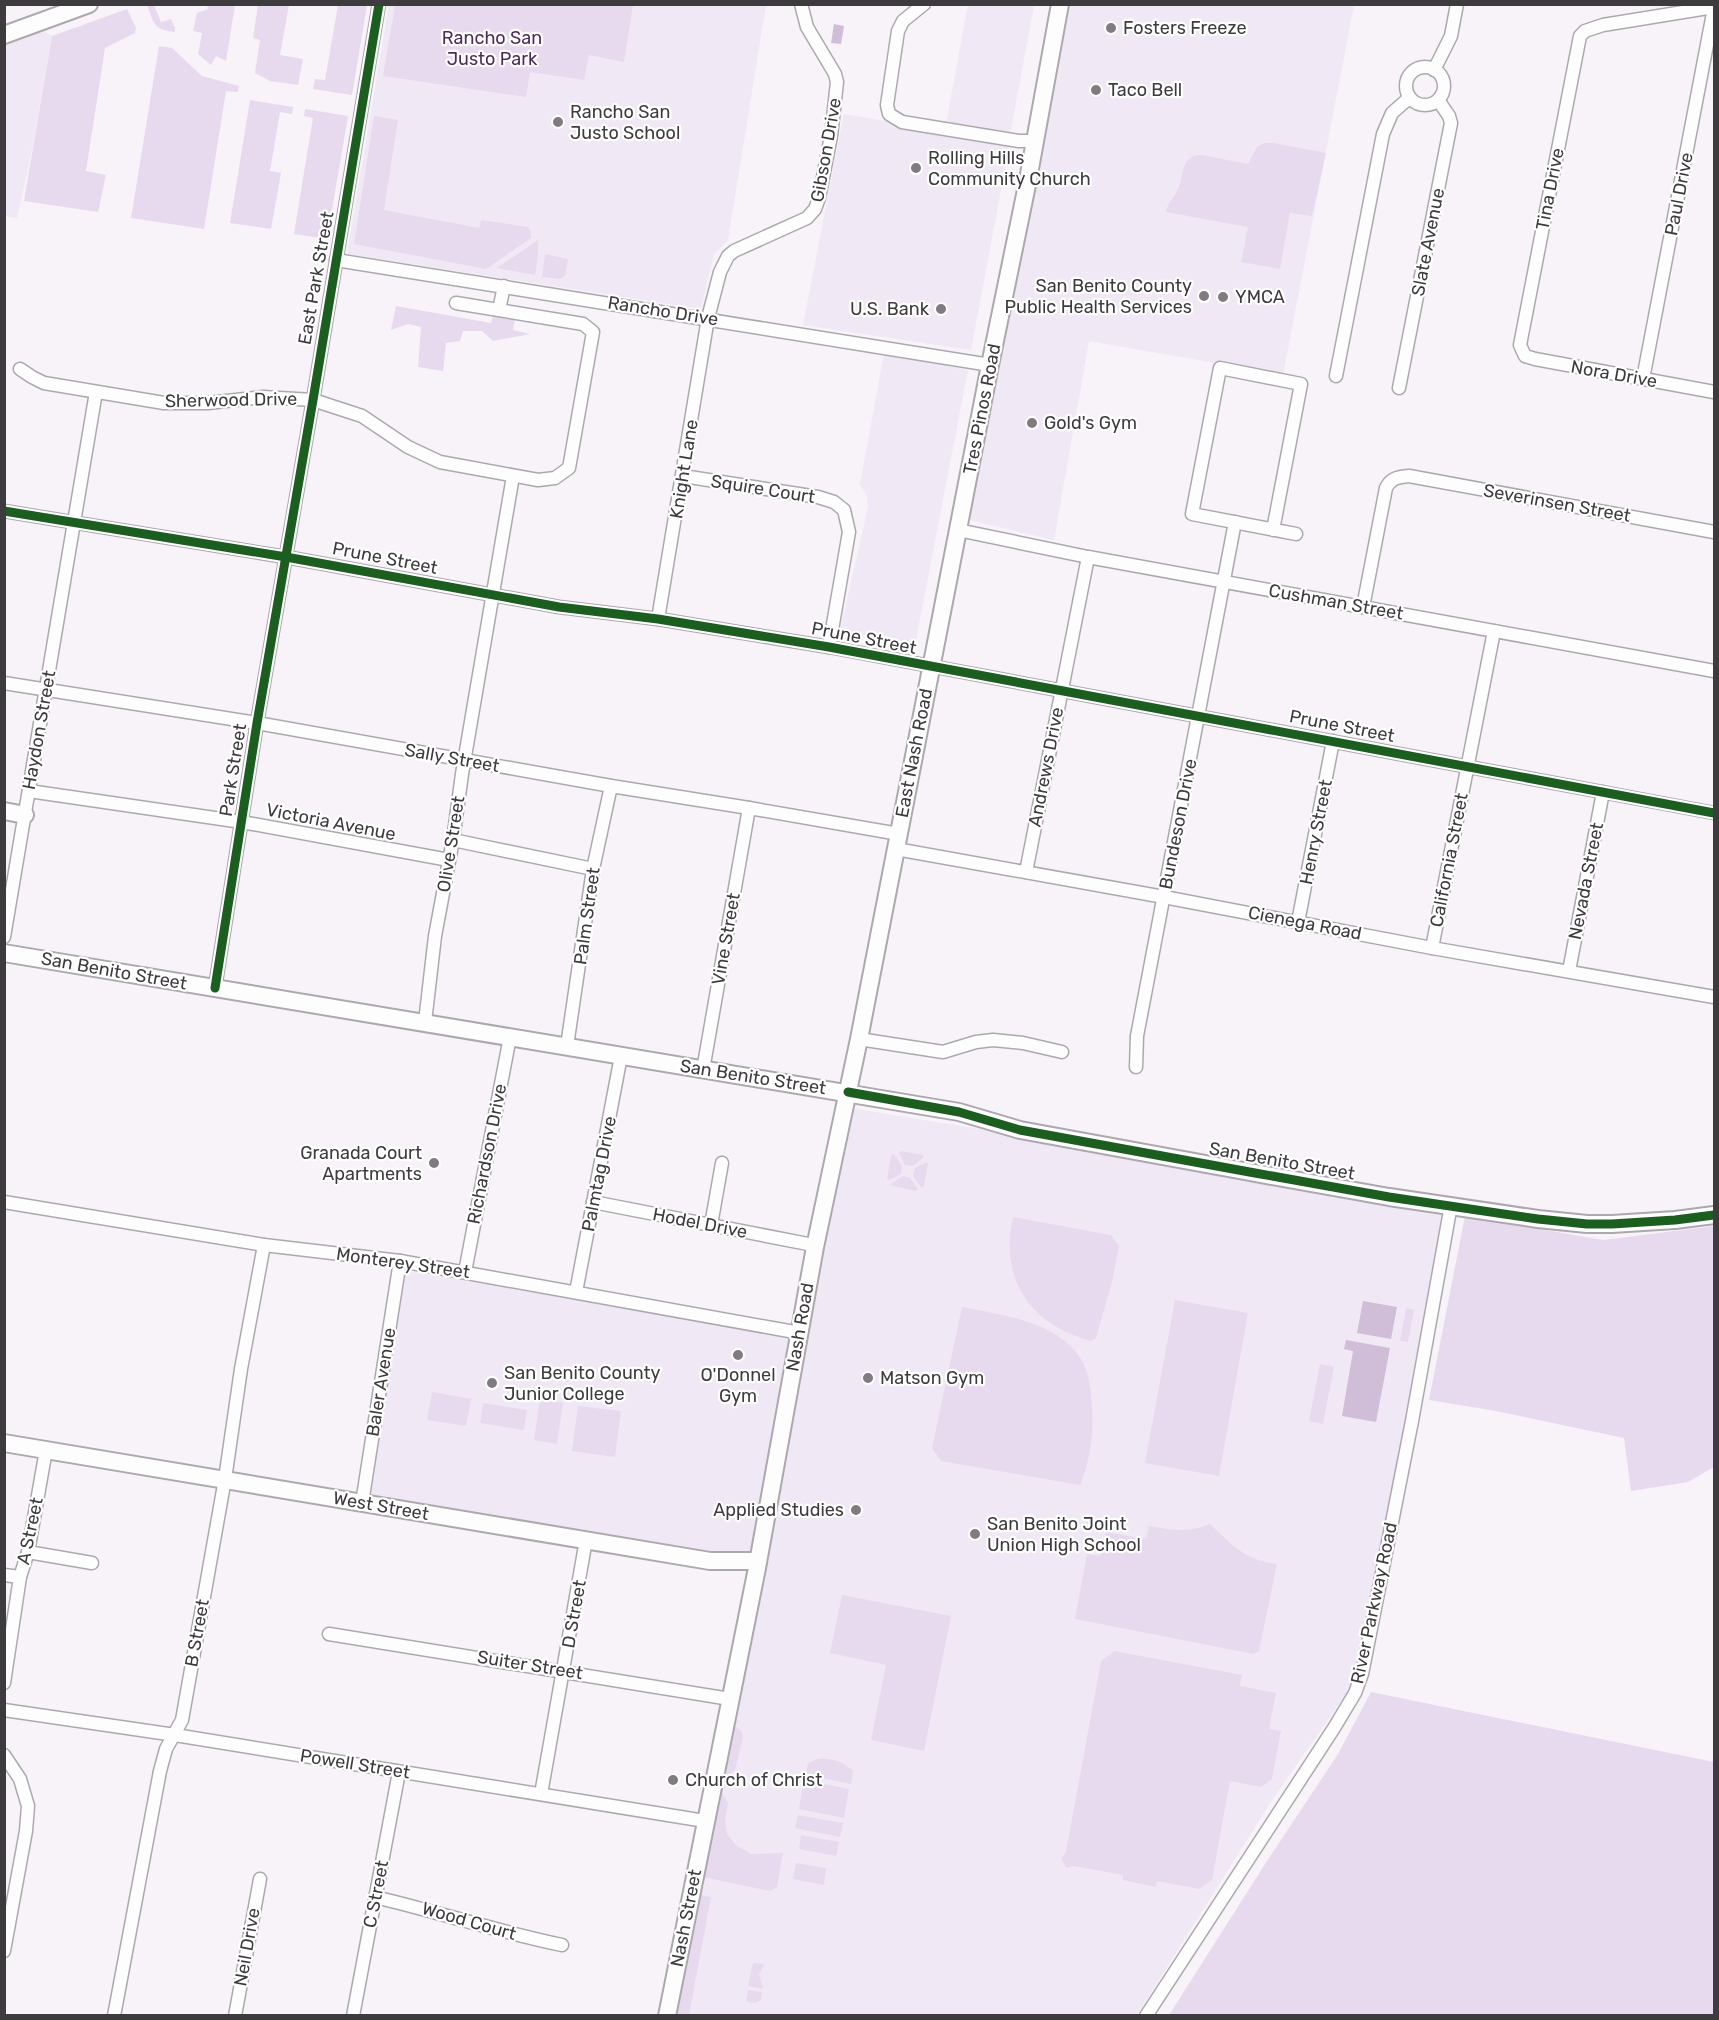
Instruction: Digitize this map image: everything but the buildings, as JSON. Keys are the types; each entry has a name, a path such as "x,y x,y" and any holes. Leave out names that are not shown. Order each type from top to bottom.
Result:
{"street":[{"path":"4,34 89,4"},
{"name":"East Park Street","path":"286,557 379,4"},
{"name":"Gibson Drive","path":"708,318 720,272 728,256 734,251 807,218 815,209 819,198 831,136 837,82 835,74 807,27 801,4"},
{"path":"924,4 903,21 898,31 887,105 889,114 902,122 1019,141 1035,141"},
{"name":"Tres Pinos Road","path":"958,530 1060,4"},
{"path":"1434,70 1451,36 1457,4"},
{"name":"Tina Drive","path":"1520,345 1582,33 1603,25 1714,7"},
{"name":"Paul Drive","path":"1643,379 1714,7"},
{"path":"1421,67 1434,70 1443,84 1441,95 1432,104 1420,105 1409,98 1406,86 1410,74 1421,67"},
{"path":"1336,376 1383,134 1392,113 1409,98"},
{"name":"Slate Avenue","path":"1399,388 1451,123 1438,100"},
{"name":"Rancho Drive","path":"336,260 990,365"},
{"path":"456,303 499,310 504,286"},
{"name":"Sherwood Drive","path":"20,369 44,382 152,401 185,404 263,397 313,400 362,416 408,447 440,462 538,480 555,478 569,468 593,332 583,324 499,310"},
{"name":"Knight Lane","path":"658,620 708,318"},
{"name":"Nora Drive","path":"1520,345 1525,356 1529,358 1714,392"},
{"path":"1273,530 1301,384 1220,369 1192,514 1273,530 1296,534"},
{"name":"Haydon Street","path":"4,937 96,392"},
{"name":"Olive Street","path":"424,1022 435,936 513,476"},
{"name":"Squire Court","path":"683,476 818,497 834,502 844,510 849,532 830,647"},
{"name":"Severinsen Street","path":"1363,607 1386,488 1390,482 1399,477 1409,476 1714,532"},
{"name":"Prune Street","path":"4,511 286,557 559,607 830,647 1714,813"},
{"name":"Bundeson Drive","path":"1136,1067 1137,1036 1235,522"},
{"name":"Cushman Street","path":"958,530 1088,557 1714,671"},
{"name":"East Nash Road","path":"897,842 958,530"},
{"name":"Park Street","path":"215,988 286,557"},
{"name":"Andrews Drive","path":"1026,872 1088,557"},
{"name":"California Street","path":"1432,948 1494,631"},
{"name":"Sally Street","path":"4,683 257,723 611,786 749,808 897,842"},
{"name":"Henry Street","path":"1298,922 1333,741"},
{"name":"Palm Street","path":"567,1046 593,869 611,786"},
{"name":"Victoria Avenue","path":"29,791 242,822 449,860"},
{"name":"Nevada Street","path":"1569,971 1603,792"},
{"name":"Vine Street","path":"703,1070 749,808"},
{"path":"4,811 25,815"},
{"path":"453,840 593,869"},
{"name":"Cienega Road","path":"897,842 1026,872 1432,948 1714,997"},
{"name":"Nash Road","path":"705,1821 758,1561 815,1246 859,1039 897,842"},
{"name":"San Benito Street","path":"4,953 703,1070 848,1092 959,1112 1020,1130 1276,1177 1538,1219 1587,1224 1656,1222 1714,1215"},
{"name":"Richardson Drive","path":"465,1272 510,1037"},
{"path":"859,1039 943,1052 986,1040 1023,1043 1062,1052"},
{"name":"Palmtag Drive","path":"576,1292 621,1056"},
{"path":"711,1225 722,1163"},
{"name":"Monterey Street","path":"4,1202 264,1245 400,1261 800,1333"},
{"name":"Hodel Drive","path":"593,1202 808,1244"},
{"name":"River Parkway Road","path":"1146,2016 1355,1693 1362,1674 1412,1421 1451,1205"},
{"name":"B Street","path":"114,2016 160,1771 166,1749 182,1720 264,1245"},
{"name":"Baler Avenue","path":"362,1503 400,1261"},
{"name":"West Street","path":"4,1443 710,1561 758,1561"},
{"name":"A Street","path":"4,1683 20,1577 28,1552 46,1450"},
{"name":"D Street","path":"541,1794 586,1540"},
{"path":"28,1552 92,1563"},
{"path":"4,1575 20,1577"},
{"name":"Suiter Street","path":"330,1634 564,1670 730,1699"},
{"name":"Powell Street","path":"4,1710 175,1735 705,1821"},
{"path":"4,1755 23,1787 28,1800 28,1817 4,1951"},
{"name":"C Street","path":"353,2016 399,1772"},
{"name":"Nash Street","path":"667,2016 705,1821"},
{"name":"Neil Drive","path":"235,2016 260,1879"},
{"name":"Wood Court","path":"375,1897 439,1912 492,1930 562,1945"}],"shaded area":[{"name":"Rancho San Justo School","path":"389,5 766,5 728,240 714,254 701,309 347,254"},
{"path":"968,5 1034,5 1010,135 946,124"},
{"path":"1069,5 1354,5 1283,375 1089,341 1054,540 965,519 1002,325"},
{"path":"834,24 844,26 841,44 831,43"},
{"path":"40,30 52,36 33,145 17,218 5,216 5,43"},
{"path":"844,114 1010,142 971,350 803,325"},
{"path":"884,354 968,370 915,645 840,631 868,507 867,496 860,484"},
{"name":"San Benito Joint Union High School","path":"851,1108 1453,1207 1361,1666 1351,1687 1272,1800 1137,2015 676,2015 758,1567 366,1502 401,1270 804,1335"},
{"path":"1363,1301 1397,1307 1391,1339 1357,1333"},
{"path":"1346,1340 1390,1348 1376,1422 1342,1416 1353,1351 1344,1349"}],"green space":[{"name":"Rancho San Justo Park","path":"395,4 633,5 624,62 589,55 584,80 530,72 526,97 383,76"},
{"path":"147,5 154,5 161,22 171,19 175,32 158,27"},
{"path":"207,5 235,5 226,61 216,56 211,65 198,54 202,33 193,31 197,13 208,9"},
{"path":"258,5 289,5 280,55 303,59 298,85 270,81 255,73 260,40 253,38"},
{"path":"338,5 367,5 352,95 313,89 315,79 325,80"},
{"path":"127,9 136,28 135,33 105,48 86,171 106,175 98,212 24,201 52,36"},
{"path":"159,46 172,48 202,76 239,86 238,92 226,91 204,229 131,218"},
{"path":"250,100 293,107 292,114 280,112 270,171 281,173 271,229 230,223"},
{"path":"305,109 348,116 327,239 294,234 313,118 304,116"},
{"path":"374,116 398,120 384,210 479,228 481,220 528,227 531,238 486,269 354,244"},
{"path":"1264,143 1326,153 1312,216 1290,213 1280,269 1241,262 1248,227 1166,212 1177,191 1186,162 1190,158 1202,155 1248,164 1257,147"},
{"path":"538,240 535,275 497,268"},
{"path":"545,254 568,259 565,276 560,279 542,277"},
{"path":"396,306 491,323 494,314 515,318 513,330 530,334 493,341 482,331 463,331 460,341 446,343 443,371 418,367 421,327 408,324 391,330"},
{"path":"901,1151 924,1157 913,1166 905,1165 899,1153"},
{"path":"894,1154 902,1166 901,1174 889,1180 887,1178 891,1156"},
{"path":"927,1162 924,1186 921,1187 913,1176 915,1168"},
{"path":"903,1176 910,1178 918,1189 916,1191 891,1184"},
{"path":"1465,1216 1603,1240 1714,1226 1714,1467 1688,1482 1631,1491 1624,1438 1496,1411 1429,1400"},
{"path":"1013,1217 1111,1235 1119,1246 1112,1282 1096,1338 1091,1341 1051,1324 1024,1296 1015,1279 1011,1260 1010,1239"},
{"path":"1175,1300 1248,1313 1219,1476 1145,1463"},
{"path":"962,1307 1011,1317 1043,1328 1071,1346 1081,1359 1090,1383 1092,1437 1089,1457 1080,1485 941,1461 932,1448"},
{"path":"1406,1308 1414,1310 1408,1342 1400,1341"},
{"path":"1320,1364 1334,1367 1323,1424 1309,1421"},
{"path":"432,1392 471,1399 466,1426 427,1420"},
{"path":"540,1399 563,1403 557,1444 534,1440"},
{"path":"483,1403 527,1410 524,1430 480,1423"},
{"path":"578,1406 621,1411 615,1457 572,1451"},
{"path":"1210,1524 1247,1555 1277,1564 1259,1651 1254,1654 1075,1619 1087,1554 1100,1556 1106,1532 1146,1539 1149,1526 1187,1530"},
{"path":"842,1595 951,1616 924,1751 871,1740 886,1665 830,1653"},
{"path":"1114,1651 1242,1675 1240,1686 1276,1693 1269,1729 1281,1731 1272,1779 1261,1787 1230,1781 1212,1880 1199,1889 1157,1881 1156,1887 1123,1880 1123,1875 1074,1866 1067,1868 1061,1859 1066,1852 1101,1661"},
{"path":"1371,1692 1714,1762 1714,2015 1169,2015 1338,1754"},
{"path":"733,1725 742,1732 743,1738 735,1770 724,1780 723,1786 723,1795 728,1803 725,1820 727,1834 736,1845 751,1854 783,1853 777,1887 770,1891 703,1877"},
{"path":"818,1759 837,1761 853,1771 851,1784 806,1775 808,1763"},
{"path":"804,1780 849,1789 844,1818 799,1809"},
{"path":"798,1815 843,1823 840,1837 795,1828"},
{"path":"801,1835 839,1842 836,1856 799,1849"},
{"path":"796,1863 826,1868 824,1885 793,1879"},
{"path":"700,1895 711,1897 689,2015 677,2015"},
{"path":"753,1963 764,1964 759,1975 763,1989 748,1986"},
{"path":"748,1990 762,1992 761,2000 755,2003 746,2001"}],"cycle path":[{"path":"215,988 257,723 379,4"},
{"path":"4,511 286,557 559,607 658,619 829,647 1714,813"},
{"path":"848,1092 959,1112 1020,1130 1389,1197 1538,1219 1612,1224 1714,1215"}],"place":[{"name":"Fosters Freeze","path":"1111,28"},
{"name":"Taco Bell","path":"1096,90"},
{"name":"Rancho San Justo School","path":"558,122"},
{"name":"Rolling Hills Community Church","path":"916,168"},
{"name":"San Benito County Public Health Services","path":"1204,296"},
{"name":"YMCA","path":"1223,297"},
{"name":"U.S. Bank","path":"941,309"},
{"name":"Gold's Gym","path":"1032,423"},
{"name":"Granada Court Apartments","path":"434,1163"},
{"name":"O'Donnel Gym","path":"738,1355"},
{"name":"Matson Gym","path":"868,1378"},
{"name":"San Benito County Junior College","path":"492,1383"},
{"name":"Applied Studies","path":"856,1510"},
{"name":"San Benito Joint Union High School","path":"975,1534"},
{"name":"Church of Christ","path":"673,1780"}]}
